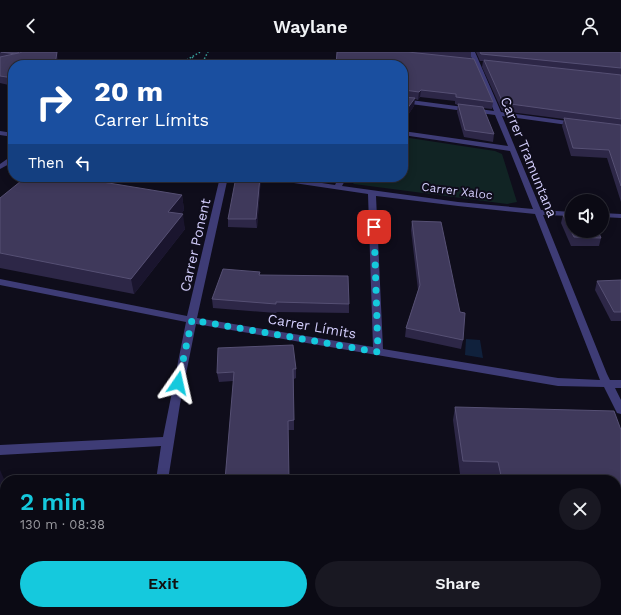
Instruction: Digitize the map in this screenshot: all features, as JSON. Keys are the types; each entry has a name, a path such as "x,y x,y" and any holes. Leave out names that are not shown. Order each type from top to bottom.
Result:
{"street":[{"name":"Carrer Tramuntana","path":"472,52 608,384 621,410"},
{"path":"408,102 583,125"},
{"path":"408,134 513,149"},
{"name":"Carrer Ponent","path":"163,475 167,441 223,182"},
{"name":"Carrer Xaloc","path":"303,182 372,193 537,212 565,214"},
{"path":"338,187 340,182"},
{"path":"372,193 378,352"},
{"path":"609,216 621,216"},
{"name":"Carrer Límits","path":"0,282 192,320 558,382 621,384"},
{"path":"0,450 167,441"}],"path":[{"path":"188,60 200,52"},
{"path":"192,60 193,56"}],"green space":[{"path":"408,138 495,151 502,154 517,202 507,204 354,184 352,182 408,182"}],"water":[{"path":"466,339 480,340 483,358 465,355"}],"building":[{"path":"1,52 19,52 16,54"},
{"path":"23,52 57,52 56,60 8,60 8,77 0,76 0,57"},
{"path":"337,52 408,52 474,59 493,102 456,97 456,94 421,90 419,92 408,91 408,60 336,60"},
{"path":"480,52 621,52 621,68 481,54"},
{"path":"484,60 621,75 621,119 503,103"},
{"path":"408,97 415,98 408,108"},
{"path":"458,104 483,107 494,134 465,130"},
{"path":"564,118 621,125 621,186 609,150 573,148"},
{"path":"20,182 103,182 182,195 168,212 183,214 131,279 0,253 0,198"},
{"path":"235,182 260,182 256,219 228,219"},
{"path":"412,221 441,222 460,312 465,313 463,340 406,328 420,285"},
{"path":"223,269 260,272 259,275 348,276 349,304 276,302 276,304 212,299"},
{"path":"621,280 621,312 614,312 597,281"},
{"path":"293,345 296,369 293,369 294,420 288,421 289,475 225,475 234,372 217,373 218,348"},
{"path":"455,407 614,411 621,430 621,475 501,475 498,462 463,461"}],"route":[{"path":"178,383 192,320 378,352 374,227"}]}
